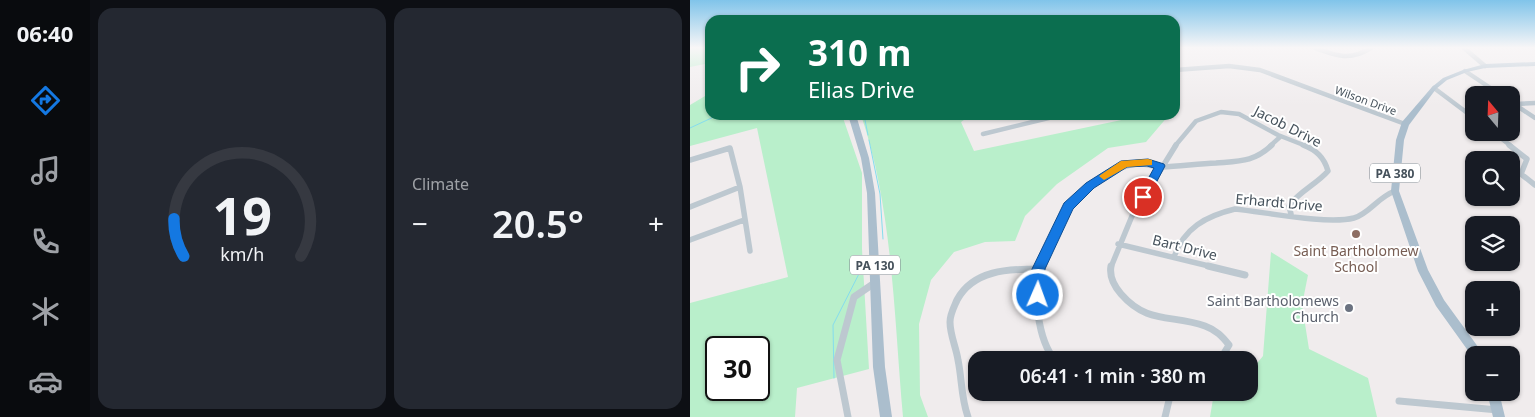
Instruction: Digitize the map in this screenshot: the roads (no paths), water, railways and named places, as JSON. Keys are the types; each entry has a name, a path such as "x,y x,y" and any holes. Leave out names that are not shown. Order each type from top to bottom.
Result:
{"main road":[{"name":"PA 380","path":"1472,346 1430,285 1395,191 1400,140 1405,124 1434,88 1445,80 1465,71 1479,67"},
{"name":"PA 130","path":"853,120 869,174 881,390 886,417"}],"street":[{"name":"Wilson Drive","path":"1180,70 1210,67"},
{"name":"Wilson Drive","path":"1241,67 1260,70 1405,124"},
{"path":"1465,71 1488,86"},
{"path":"1434,88 1465,111"},
{"path":"1520,103 1535,103"},
{"path":"1520,108 1535,118"},
{"name":"Jacob Drive","path":"1225,351 1229,345 1224,335 1213,327 1151,316 1124,299 1114,286 1110,272 1118,244 1160,166 1190,127 1210,114 1232,112 1247,116 1280,137 1316,151 1326,160 1328,170 1319,182 1292,200 1289,206 1291,214"},
{"path":"983,134 1040,120"},
{"path":"1047,351 1041,326 1038,295 1039,269 1068,206 1090,186 1125,164 1148,162 1160,166 1245,161 1261,155 1280,137"},
{"path":"1504,141 1527,158 1521,174 1535,185"},
{"path":"690,160 730,148 740,187 750,251"},
{"path":"690,207 740,187"},
{"name":"Erhardt Drive","path":"1174,257 1178,242 1184,233 1219,212 1235,209 1333,220 1353,218 1361,215 1383,195 1395,191"},
{"path":"690,240 744,220"},
{"name":"Bart Drive","path":"1118,244 1245,275"},
{"path":"968,417 962,394 959,362 951,336 950,318 955,304 965,288 980,276 1004,269 1039,269"},
{"path":"848,417 837,360 854,297 876,282"},
{"path":"1165,417 1168,401"},
{"path":"1399,401 1499,413"}],"waterway":[{"path":"690,128 707,120"},
{"path":"865,120 868,135"},
{"path":"869,140 880,194 883,239"},
{"path":"834,378 833,325 867,258"}],"place":[{"name":"Saint Bartholomew School","path":"1356,234"},
{"name":"Saint Bartholomews Church","path":"1349,308"}]}
